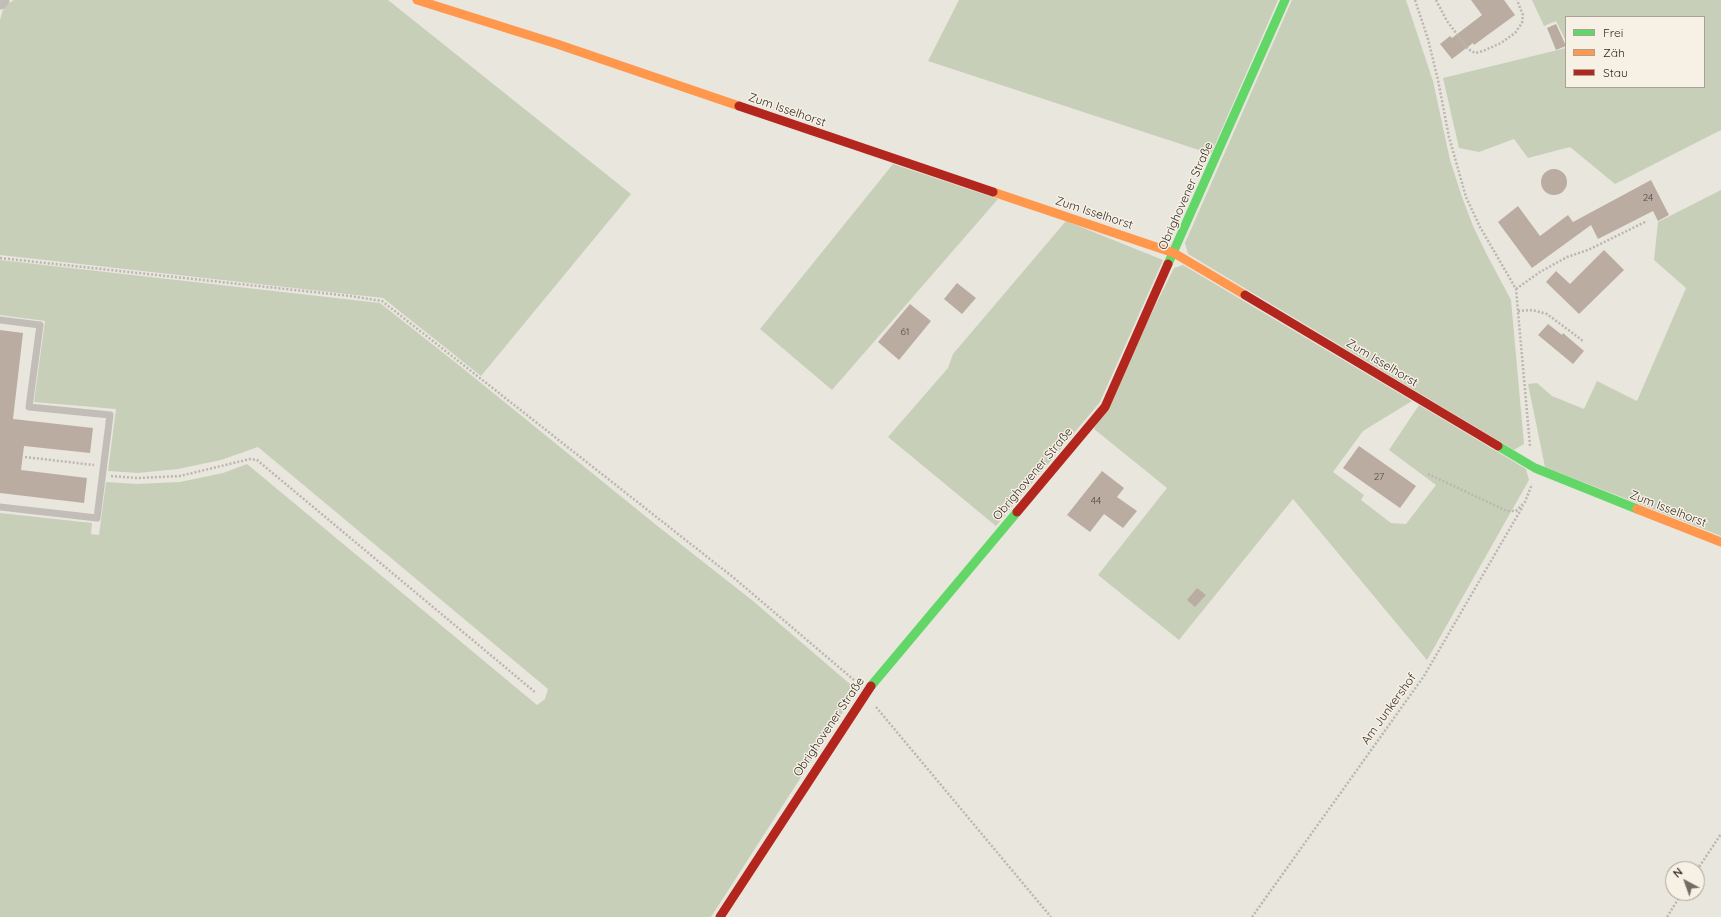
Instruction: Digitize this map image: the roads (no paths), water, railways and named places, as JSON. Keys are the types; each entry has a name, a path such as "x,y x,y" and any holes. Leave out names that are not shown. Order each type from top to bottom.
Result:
{"street":[{"name":"Zum Isselhorst","path":"417,0 557,44 1174,253 1535,468 1721,542"},
{"name":"Obrighovener Straße","path":"720,917 864,693 1106,407 1285,0"}],"lane":[{"path":"0,320 40,325 29,407 110,415 97,518 0,507"}]}
